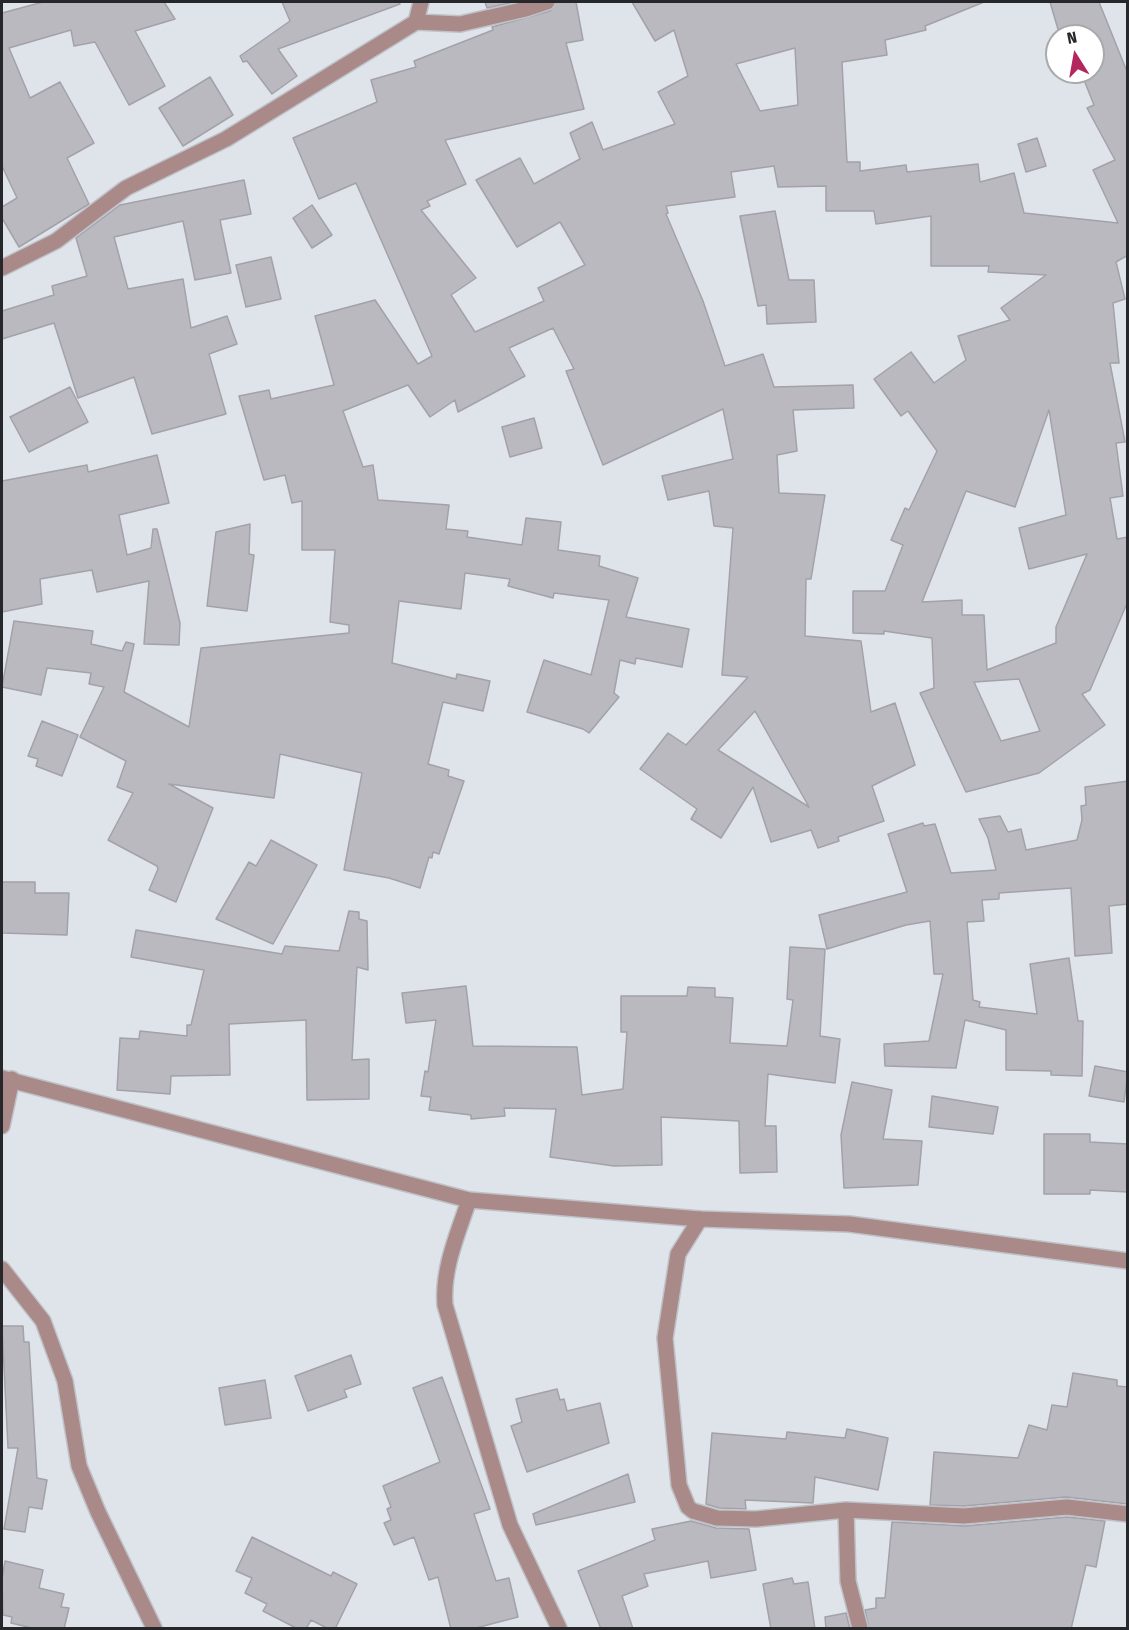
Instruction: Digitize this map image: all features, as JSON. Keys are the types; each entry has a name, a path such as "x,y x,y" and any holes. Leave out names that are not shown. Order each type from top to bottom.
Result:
{"street":[{"path":"416,22 421,2"},
{"path":"2,268 56,241 126,188 226,139 416,22 459,24 547,2"},
{"path":"2,1126 7,1078 469,1200 700,1219 849,1224 1128,1262"},
{"path":"469,1200 443,1288 445,1305 510,1525 559,1629"},
{"path":"700,1219 678,1254 664,1338 673,1435 683,1500 693,1511 717,1518 756,1519 846,1510 964,1516 1067,1507 1128,1514"},
{"path":"2,1269 43,1321 65,1381 79,1466 98,1512 154,1629"},
{"path":"846,1510 848,1581 860,1629"}],"building":[{"path":"43,2 164,2 175,19 135,31 165,86 129,105 95,42 74,46 71,30 9,48 30,98 60,82 94,143 67,158 89,204 19,247 2,218 2,207 17,198 2,166 2,13"},
{"path":"282,2 399,2 400,4 278,49 297,76 272,94 247,61 243,62 240,56 290,21"},
{"path":"485,2 515,2 487,8"},
{"path":"556,2 576,2 583,40 566,43 584,109 445,140 466,184 427,201 430,206 421,210 476,278 451,295 475,332 544,301 538,288 585,265 560,222 517,247 476,180 520,158 534,184 580,159 570,133 592,122 603,150 675,124 658,92 688,76 674,30 655,41 632,2 984,2 925,26 926,30 885,40 887,55 842,62 847,162 860,162 860,171 906,165 907,172 978,164 980,182 1014,173 1024,213 1118,223 1093,170 1115,160 1087,108 1094,105 1086,84 1105,84 1105,24 1056,24 1050,2 1099,2 1128,74 1128,255 1116,262 1125,299 1113,303 1119,363 1110,363 1125,442 1116,443 1123,496 1110,498 1117,539 1128,537 1128,601 1090,690 1082,694 1105,725 1039,773 966,792 920,693 934,688 932,638 884,631 884,634 853,633 853,591 885,591 903,545 891,540 905,508 909,510 937,451 908,411 901,416 874,379 911,352 934,383 966,360 958,336 1010,320 1001,308 1046,275 988,272 989,266 931,266 931,216 876,224 874,211 826,211 826,186 778,187 774,166 731,172 735,197 666,206 668,213 666,214 703,301 725,366 763,354 774,387 853,385 854,408 793,410 797,451 777,455 779,493 825,495 811,579 806,579 805,636 861,641 871,712 895,703 915,765 872,786 884,821 838,837 839,841 818,848 811,830 771,842 753,787 721,838 691,819 697,809 640,769 668,733 686,745 748,677 722,675 733,528 714,526 709,491 668,500 662,476 733,459 723,409 603,465 566,371 574,369 553,328 509,348 525,376 458,412 455,400 430,417 408,385 343,411 363,467 373,465 378,500 449,505 446,529 468,531 467,537 522,545 526,518 561,522 558,550 600,556 599,566 638,578 626,617 689,629 682,667 636,658 635,664 620,660 614,693 619,697 589,733 583,729 527,712 544,660 591,675 609,600 554,593 553,598 508,586 510,579 465,573 461,609 399,601 392,663 456,679 457,674 490,681 483,711 443,702 428,764 449,770 448,776 464,781 439,854 433,852 432,858 429,857 420,888 389,878 344,870 362,773 280,754 274,798 169,784 213,808 176,902 149,890 158,869 157,866 108,840 133,793 117,787 126,761 80,737 104,687 89,684 91,673 47,668 41,695 2,687 14,621 93,631 91,644 122,651 126,642 134,644 124,692 189,727 201,648 349,633 349,625 330,622 335,550 302,550 302,501 292,503 285,475 264,480 239,396 269,390 271,399 334,385 315,316 375,300 418,364 432,356 356,183 319,199 293,138 377,102 371,80 416,67 414,61 493,30 492,27 550,11","holes":["795,48 798,105 760,111 736,64","1049,410 1066,515 1019,528 1029,569 1087,554 1056,627 1056,643 987,670 984,615 962,615 962,600 922,602 966,491 1015,507","1019,679 1040,731 1001,741 974,682","755,711 809,807 718,750"]},
{"path":"210,77 233,115 183,146 159,108"},
{"path":"1037,138 1046,166 1026,172 1018,144"},
{"path":"244,180 251,214 220,220 231,273 195,280 183,221 114,237 128,289 183,279 191,328 227,316 237,344 209,354 226,414 152,434 134,377 78,398 54,323 2,339 2,311 54,295 52,286 87,276 76,238 120,205"},
{"path":"312,205 332,235 312,248 293,218"},
{"path":"775,211 789,280 814,280 816,322 767,324 766,305 758,306 740,216"},
{"path":"271,257 281,299 246,307 236,265"},
{"path":"70,387 88,422 29,452 10,417"},
{"path":"534,418 542,448 510,457 502,427"},
{"path":"157,455 169,503 119,515 127,555 151,548 153,529 157,529 180,623 179,645 144,644 149,581 97,592 92,570 40,579 42,604 2,612 2,481 87,465 88,472"},
{"path":"250,524 249,554 254,555 247,611 207,606 216,532"},
{"path":"42,721 78,735 62,776 36,766 38,759 28,756"},
{"path":"1128,781 1128,904 1109,906 1112,953 1075,956 1071,888 999,893 999,899 982,900 984,921 967,922 973,1000 980,1002 979,1007 1037,1014 1030,964 1069,958 1078,1021 1083,1021 1082,1076 1051,1075 1051,1071 1006,1070 1006,1030 965,1020 956,1068 885,1066 884,1044 929,1041 943,974 934,974 930,921 906,925 827,949 819,915 907,892 888,834 923,823 924,826 935,824 951,873 996,870 988,838 979,819 1000,816 1008,832 1021,829 1026,850 1077,840 1082,820 1081,806 1086,805 1085,787"},
{"path":"271,840 317,865 273,944 216,919 249,862 256,866"},
{"path":"2,882 35,882 35,893 69,893 67,935 2,933"},
{"path":"349,911 359,912 359,919 367,921 368,970 357,967 352,1060 369,1059 369,1099 307,1100 306,1020 229,1024 230,1075 171,1076 170,1094 117,1090 120,1038 139,1039 140,1031 187,1036 187,1025 191,1025 204,970 131,957 136,930 282,954 285,946 339,951"},
{"path":"790,947 825,949 820,1036 840,1039 835,1083 768,1074 765,1126 776,1126 777,1172 740,1173 739,1121 661,1117 662,1165 614,1166 550,1157 556,1109 504,1108 505,1116 471,1119 471,1115 429,1110 431,1097 421,1096 425,1071 428,1072 436,1020 406,1023 402,993 466,986 473,1046 577,1047 582,1095 623,1089 627,1032 621,1032 621,996 687,996 688,987 715,988 715,997 733,998 730,1043 787,1046 793,1000 787,999"},
{"path":"1095,1066 1128,1072 1124,1102 1089,1096"},
{"path":"852,1082 892,1090 883,1139 922,1141 918,1185 844,1188 841,1135"},
{"path":"932,1096 998,1107 993,1134 929,1127"},
{"path":"1044,1134 1090,1134 1090,1142 1128,1144 1128,1192 1090,1190 1090,1194 1044,1194"},
{"path":"2,1326 23,1326 24,1342 29,1342 37,1478 47,1480 42,1509 29,1507 25,1532 4,1529 18,1448 8,1448"},
{"path":"351,1355 361,1384 344,1390 347,1397 308,1411 295,1376"},
{"path":"1073,1373 1117,1380 1117,1386 1128,1387 1128,1504 1066,1497 964,1506 930,1505 934,1452 1018,1458 1029,1425 1047,1430 1052,1405 1067,1407"},
{"path":"442,1377 490,1509 474,1514 496,1581 509,1578 518,1617 472,1629 451,1629 438,1577 429,1580 414,1537 394,1545 384,1523 391,1520 387,1509 391,1507 383,1486 440,1462 413,1388"},
{"path":"265,1380 271,1418 225,1425 219,1388"},
{"path":"557,1389 560,1400 564,1399 567,1411 600,1403 609,1443 527,1472 511,1426 522,1422 516,1399"},
{"path":"847,1429 888,1438 878,1490 815,1477 813,1503 745,1500 746,1509 719,1508 706,1504 712,1433 786,1439 787,1432 845,1438"},
{"path":"628,1474 635,1502 536,1525 533,1514"},
{"path":"1067,1517 1105,1521 1096,1567 1086,1565 1071,1629 869,1629 865,1610 876,1608 876,1598 885,1598 892,1522 965,1526"},
{"path":"691,1521 716,1528 749,1529 756,1570 711,1578 708,1561 644,1574 648,1586 622,1596 633,1629 601,1629 578,1571 655,1540 652,1529"},
{"path":"252,1537 331,1576 333,1572 357,1584 335,1629 329,1629 311,1620 306,1629 298,1629 263,1611 267,1604 245,1593 252,1578 236,1571"},
{"path":"5,1561 43,1570 39,1588 64,1594 61,1607 69,1608 64,1629 36,1629 11,1623 12,1617 3,1615 2,1579"},
{"path":"792,1578 794,1584 808,1582 815,1629 771,1629 763,1584"},
{"path":"846,1613 850,1629 826,1629 825,1617"}]}
